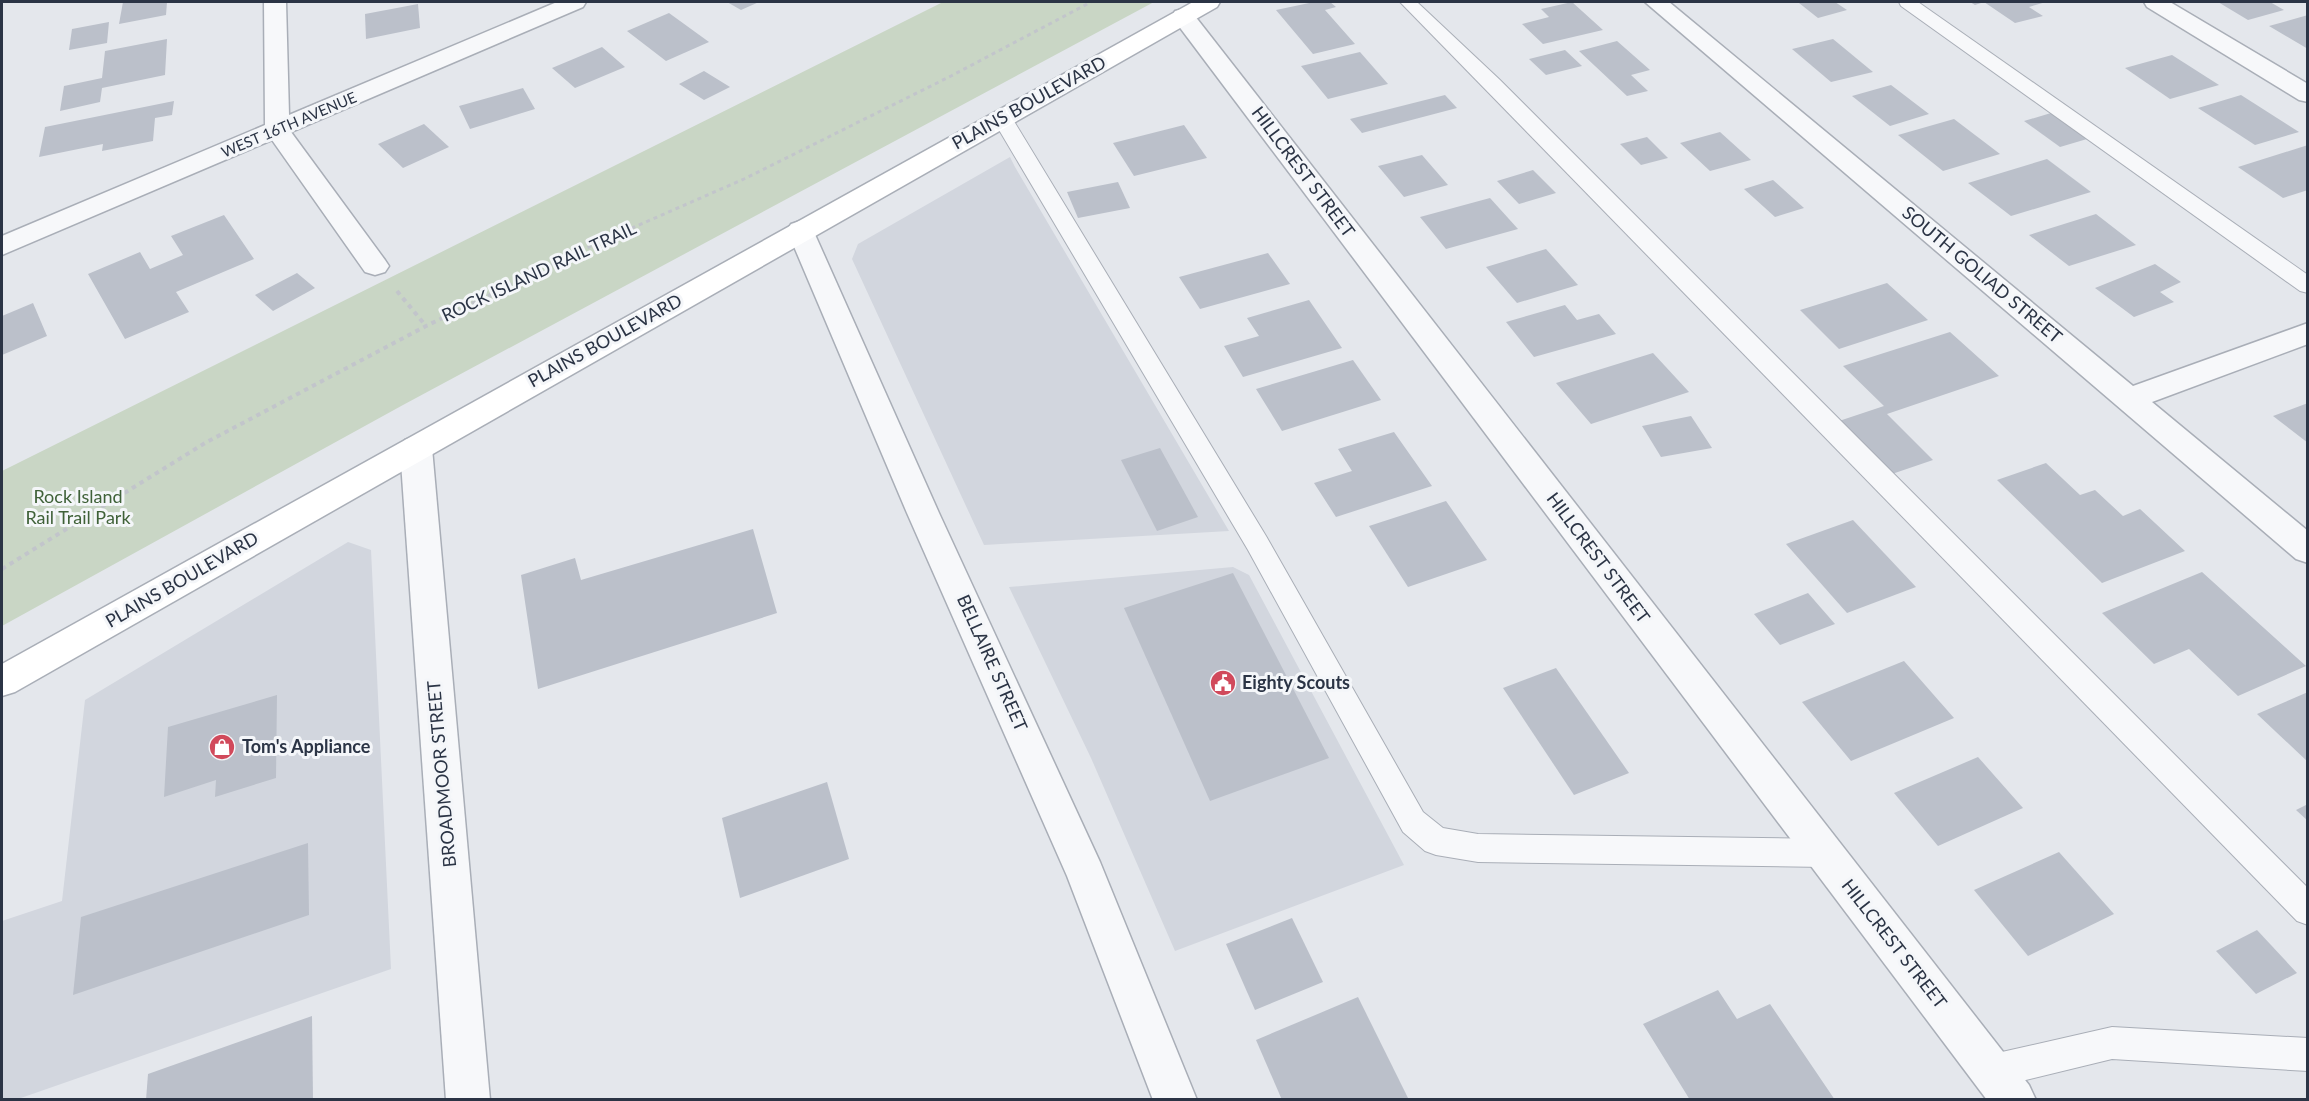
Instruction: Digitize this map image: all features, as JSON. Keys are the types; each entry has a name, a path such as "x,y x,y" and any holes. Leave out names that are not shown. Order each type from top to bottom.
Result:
{"main road":[{"name":"PLAINS BOULEVARD","path":"2,681 1196,9"}],"street":[{"path":"275,2 277,130 375,266"},
{"name":"WEST 16TH AVENUE","path":"2,246 576,2"},
{"name":"SOUTH GOLIAD STREET","path":"1656,2 2307,550"},
{"path":"2155,2 2307,95"},
{"name":"HILLCREST STREET","path":"1196,9 1825,853 2014,1100"},
{"name":"BELLAIRE STREET","path":"800,230 1086,875 1175,1100"},
{"path":"2129,399 2307,333"},
{"name":"BROADMOOR STREET","path":"416,448 468,1100"}],"lane":[{"path":"1408,2 1493,84 2307,910"},
{"path":"1907,2 2307,286"},
{"path":"1002,118 1257,543 1413,822 1436,841 1478,848 1825,853"},
{"path":"1993,1071 2112,1043 2307,1055"}],"path":[{"name":"ROCK ISLAND RAIL TRAIL","path":"2,569 205,443 426,326 591,246 744,179 951,76 1091,2"},
{"path":"375,266 426,326"}],"shaded area":[{"path":"1010,157 1229,531 984,545 852,259 858,244"},
{"path":"348,542 371,550 391,969 18,1099 2,1099 2,921 62,901 85,700"},
{"path":"1233,567 1249,575 1404,865 1175,951 1091,758 1009,587"}],"green space":[{"name":"Rock Island Rail Trail Park","path":"943,2 1154,2 403,405 2,626 2,471"}],"building":[{"path":"123,2 167,2 166,15 119,24"},
{"path":"727,2 759,2 741,10"},
{"path":"1314,2 1330,2 1336,7 1325,10 1355,44 1313,54 1276,10"},
{"path":"1572,2 1603,30 1543,44 1522,24 1549,17 1541,9"},
{"path":"1835,2 1847,10 1818,18 1799,3"},
{"path":"1984,2 2046,2 2029,7 2043,16 2015,23"},
{"path":"2218,2 2270,2 2284,10 2248,20"},
{"path":"418,4 420,28 366,39 365,14"},
{"path":"669,13 709,42 666,61 627,31"},
{"path":"2308,15 2308,49 2269,26"},
{"path":"109,22 107,43 69,50 72,29"},
{"path":"167,39 165,75 102,88 100,102 60,111 64,86 102,78 105,51"},
{"path":"1833,39 1873,72 1831,82 1792,49"},
{"path":"1617,41 1650,70 1631,75 1648,91 1627,96 1579,51"},
{"path":"602,47 625,67 575,88 552,68"},
{"path":"1565,50 1582,66 1546,75 1529,59"},
{"path":"1360,52 1388,84 1328,99 1301,66"},
{"path":"2172,55 2219,85 2170,99 2125,68"},
{"path":"704,71 730,87 704,100 679,84"},
{"path":"1891,85 1929,114 1890,126 1852,96"},
{"path":"523,88 535,109 470,129 459,106"},
{"path":"1445,95 1457,108 1362,133 1350,119"},
{"path":"2241,95 2299,132 2255,145 2198,108"},
{"path":"174,101 172,115 155,118 153,141 102,151 103,144 39,157 45,127"},
{"path":"2051,113 2087,139 2060,147 2024,121"},
{"path":"1954,119 2000,154 1943,171 1898,135"},
{"path":"424,124 449,147 403,168 378,144"},
{"path":"1184,125 1207,158 1134,176 1113,143"},
{"path":"1720,132 1751,160 1710,171 1680,143"},
{"path":"1647,137 1668,158 1641,165 1620,144"},
{"path":"2308,145 2308,190 2283,198 2238,167"},
{"path":"1422,155 1448,185 1404,197 1378,166"},
{"path":"2047,159 2091,192 2011,216 1968,183"},
{"path":"1533,170 1556,193 1519,204 1497,181"},
{"path":"1773,180 1804,208 1775,217 1744,189"},
{"path":"1118,182 1130,208 1078,218 1067,192"},
{"path":"1490,198 1518,229 1446,249 1420,217"},
{"path":"2096,214 2136,245 2069,266 2029,235"},
{"path":"224,215 254,259 176,292 189,312 125,339 88,274 140,252 150,269 183,255 171,236"},
{"path":"1546,249 1578,285 1517,303 1486,267"},
{"path":"1268,253 1290,284 1200,309 1179,277"},
{"path":"2155,264 2181,282 2160,292 2174,302 2134,317 2095,288"},
{"path":"297,273 315,288 273,311 255,295"},
{"path":"1887,283 1928,320 1839,349 1800,310"},
{"path":"1309,300 1342,348 1243,377 1224,346 1259,336 1247,318"},
{"path":"33,303 47,336 2,355 2,316"},
{"path":"1565,305 1577,320 1599,314 1616,334 1534,357 1506,322"},
{"path":"1950,332 1999,376 1887,414 1933,460 1892,474 1839,421 1884,406 1843,366"},
{"path":"1653,353 1689,392 1591,424 1556,383"},
{"path":"1353,360 1381,400 1282,431 1256,389"},
{"path":"2308,403 2308,443 2273,416"},
{"path":"1691,416 1712,448 1661,457 1642,426"},
{"path":"1394,432 1432,486 1336,517 1314,483 1352,471 1338,449"},
{"path":"1160,448 1198,517 1157,531 1121,460"},
{"path":"2046,463 2080,495 2095,490 2123,516 2140,509 2185,551 2102,583 1997,480"},
{"path":"1446,501 1487,560 1408,587 1369,526"},
{"path":"1853,520 1916,587 1847,613 1786,544"},
{"path":"753,529 777,613 538,689 521,575 575,558 581,580"},
{"path":"2202,572 2306,666 2238,696 2189,649 2154,664 2102,613"},
{"path":"1233,573 1329,758 1210,801 1124,608"},
{"path":"1808,593 1835,624 1780,645 1754,614"},
{"path":"1904,661 1954,718 1851,761 1802,702"},
{"path":"1556,668 1629,773 1574,795 1503,688"},
{"path":"2308,692 2308,762 2257,714"},
{"path":"277,695 276,778 215,797 216,780 164,797 168,727"},
{"path":"1978,757 2023,808 1938,846 1894,793"},
{"path":"827,782 849,859 740,898 722,818"},
{"path":"2308,804 2308,821 2296,810"},
{"path":"308,843 309,915 73,995 81,917"},
{"path":"2059,852 2114,914 2028,956 1974,890"},
{"path":"1292,918 1323,982 1255,1010 1226,944"},
{"path":"2257,930 2297,973 2256,994 2216,951"},
{"path":"1718,990 1737,1019 1770,1004 1835,1100 1690,1100 1643,1024"},
{"path":"1358,997 1409,1100 1282,1100 1256,1040"},
{"path":"312,1016 313,1100 146,1100 148,1074"}],"place":[{"name":"Eighty Scouts","path":"1223,683"},
{"name":"Tom's Appliance","path":"222,747"}]}
